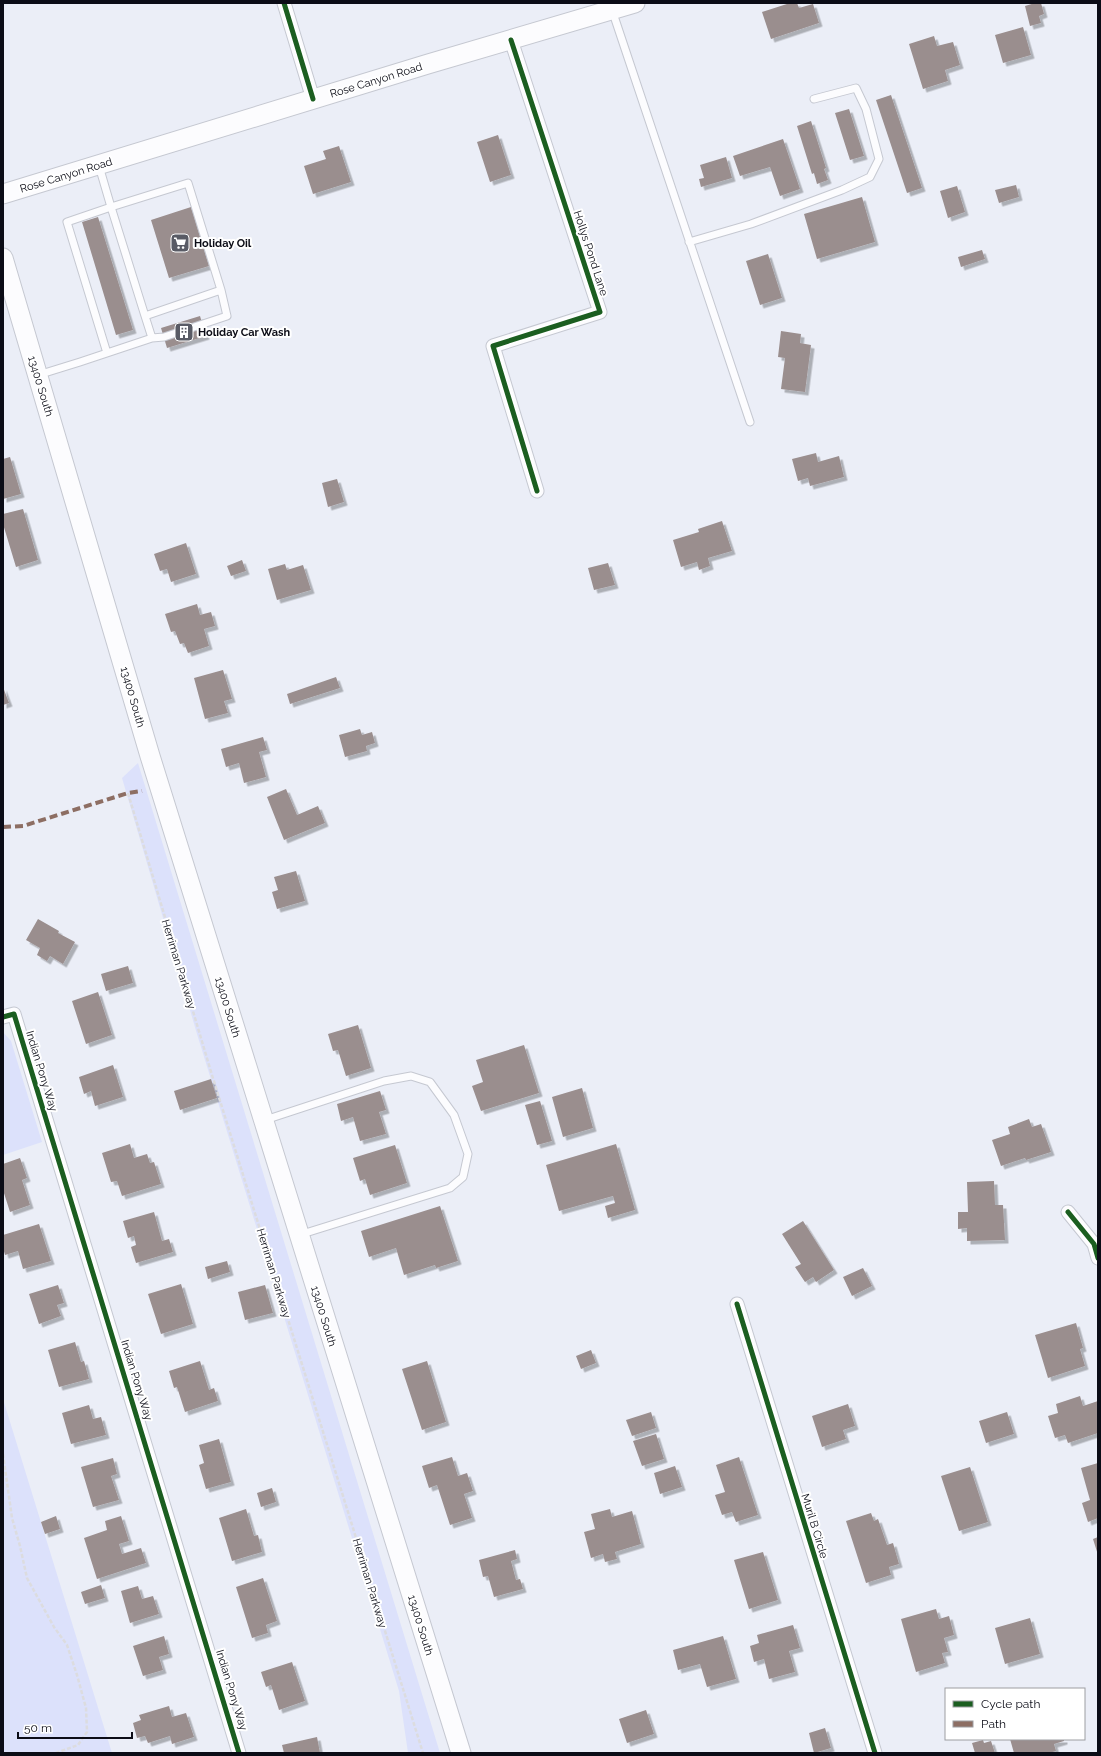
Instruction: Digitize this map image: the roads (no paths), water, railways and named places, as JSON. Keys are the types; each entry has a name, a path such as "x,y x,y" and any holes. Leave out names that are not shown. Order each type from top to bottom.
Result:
{"main road":[{"name":"Rose Canyon Road","path":"3,194 99,166 313,99 635,3"},
{"name":"13400 South","path":"3,258 150,756 461,1753"}],"street":[{"path":"284,3 313,99"},
{"name":"Hollys Pond Lane","path":"511,40 600,312 493,346 537,491"},
{"name":"Indian Pony Way","path":"8,1016 239,1753"},
{"path":"1068,1212 1094,1244 1098,1258"},
{"name":"Muril B Circle","path":"737,1304 875,1753"}],"lane":[{"path":"612,10 750,422"},
{"path":"689,242 751,224 842,190 870,177 879,159 866,109 856,88 814,99"},
{"path":"99,166 152,338"},
{"path":"38,375 80,362 107,353 152,338 164,337 227,316 221,290 188,183 67,222 107,353"},
{"path":"145,316 221,290"},
{"path":"263,1120 384,1081 411,1076 430,1082 454,1115 468,1154 463,1177 450,1188 299,1235"}],"place":[{"name":"Holiday Oil","path":"180,243"},
{"name":"Holiday Car Wash","path":"184,332"}]}
